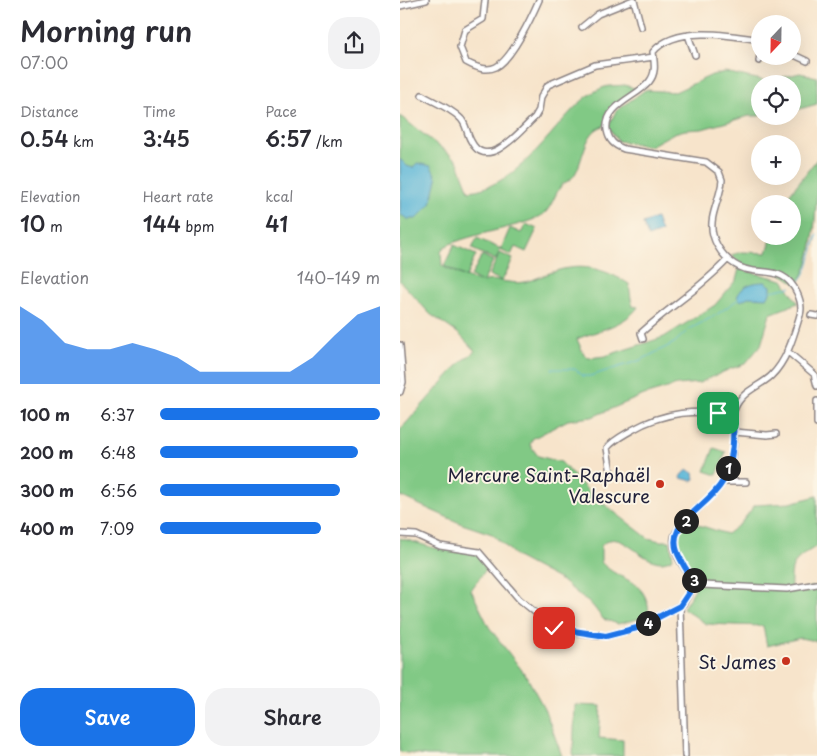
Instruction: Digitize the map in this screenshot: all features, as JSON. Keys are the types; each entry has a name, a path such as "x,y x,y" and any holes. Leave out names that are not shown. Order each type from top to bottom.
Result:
{"street":[{"path":"400,6 426,0"},
{"path":"486,0 483,19 465,30 460,47 466,62 486,69 496,67 510,53 539,0"},
{"path":"582,27 598,14 633,0 642,27"},
{"path":"422,95 459,116 474,147 481,152 489,153 498,151 535,117 539,110 541,97 548,86 595,65 653,54 674,39 688,35 709,34 751,39"},
{"path":"688,35 695,55"},
{"path":"653,54 655,68 650,81 612,111 606,126 608,137 613,144 624,149 706,162 719,172 722,186 712,218 713,235 727,260 746,269 783,276 796,292 801,303 801,312 782,364 772,375 741,398 733,414 734,432 730,461 722,482 712,497 682,524 675,534 676,550 696,582 719,586 787,589 817,584"},
{"path":"801,58 807,61"},
{"path":"643,339 641,333 657,318 697,290 727,260"},
{"path":"400,345 403,372 400,392"},
{"path":"787,351 809,368 814,374 817,386"},
{"path":"817,401 817,423"},
{"path":"611,473 606,454 607,448 650,420 672,414 697,412 733,414"},
{"path":"734,432 767,436 776,434"},
{"path":"722,482 746,482"},
{"path":"400,534 416,535 440,546 478,552 514,595 554,628 561,631 606,636 637,628 680,606 696,582"},
{"path":"680,606 685,756"}],"green space":[{"path":"725,72 751,78 751,116 702,129 674,133 650,146 618,141 608,127 616,111 645,90 675,92 712,75"},
{"path":"800,73 817,77 817,104 801,109 801,75 792,75"},
{"path":"625,85 637,89 611,109 604,126 592,134 577,171 572,178 561,186 545,213 527,222 455,242 444,247 441,252 442,266 465,277 482,282 471,276 482,255 493,261 483,282 493,280 520,283 559,270 578,267 596,269 629,284 632,306 638,307 633,313 618,323 577,339 584,355 589,358 605,356 664,337 715,305 736,280 739,269 783,280 798,303 770,314 761,345 745,364 699,383 677,385 644,395 592,417 568,420 532,439 530,445 538,456 561,462 591,494 648,538 670,541 673,558 663,562 653,561 617,540 609,540 601,546 601,562 608,569 638,587 647,602 649,614 646,617 618,624 603,619 593,606 562,581 517,557 492,534 462,524 400,496 400,430 460,363 475,351 459,334 430,314 400,281 400,116 457,160 469,191 484,188 510,174 534,153 586,97 605,87"},
{"path":"817,159 816,207 812,243 804,274 797,284 776,271 741,265 731,255 742,252 767,253 769,245 801,245 801,195 789,195 797,185 801,185 801,180"},
{"path":"526,224 537,229 526,252 515,247 511,255 500,250 496,260 472,249 477,238 501,249 510,228 521,233"},
{"path":"454,245 476,255 466,277 444,266"},
{"path":"500,253 513,259 502,281 489,275"},
{"path":"714,448 726,452 717,475 705,471"},
{"path":"817,496 817,546 798,559 792,568 791,591 817,586 817,641 800,638 767,646 763,626 706,624 683,608 695,589 696,578 681,558 677,543 678,535 686,521 727,534 740,524 755,505 790,503"},
{"path":"400,538 434,548 475,551 489,565 471,590 489,627 527,677 545,710 562,756 427,756 400,752"},
{"path":"575,705 601,706 599,738 623,740 623,756 573,756"}],"water":[{"path":"400,159 407,166 413,168 417,163 431,166 437,179 431,204 416,219 407,219 400,214"},
{"path":"656,218 661,232 648,237 643,223"},
{"path":"765,282 771,286 771,291 767,298 748,297 741,301 737,297 748,285"},
{"path":"688,470 694,473 695,479 692,481 681,478 681,475"}],"waterway":[{"path":"795,285 804,276 817,235"},
{"path":"771,291 791,287"},
{"path":"552,369 575,369 583,376 590,376 641,360 674,343 688,330 716,315 740,298"}],"place":[{"name":"Mercure Saint-Raphaël Valescure","path":"660,484"},
{"name":"St James","path":"786,661"}],"route":[{"path":"554,628 561,631 606,636 637,628 680,606 685,601 696,582 677,554 674,546 675,534 682,524 712,497 727,473 734,438 733,414 718,413"}]}
